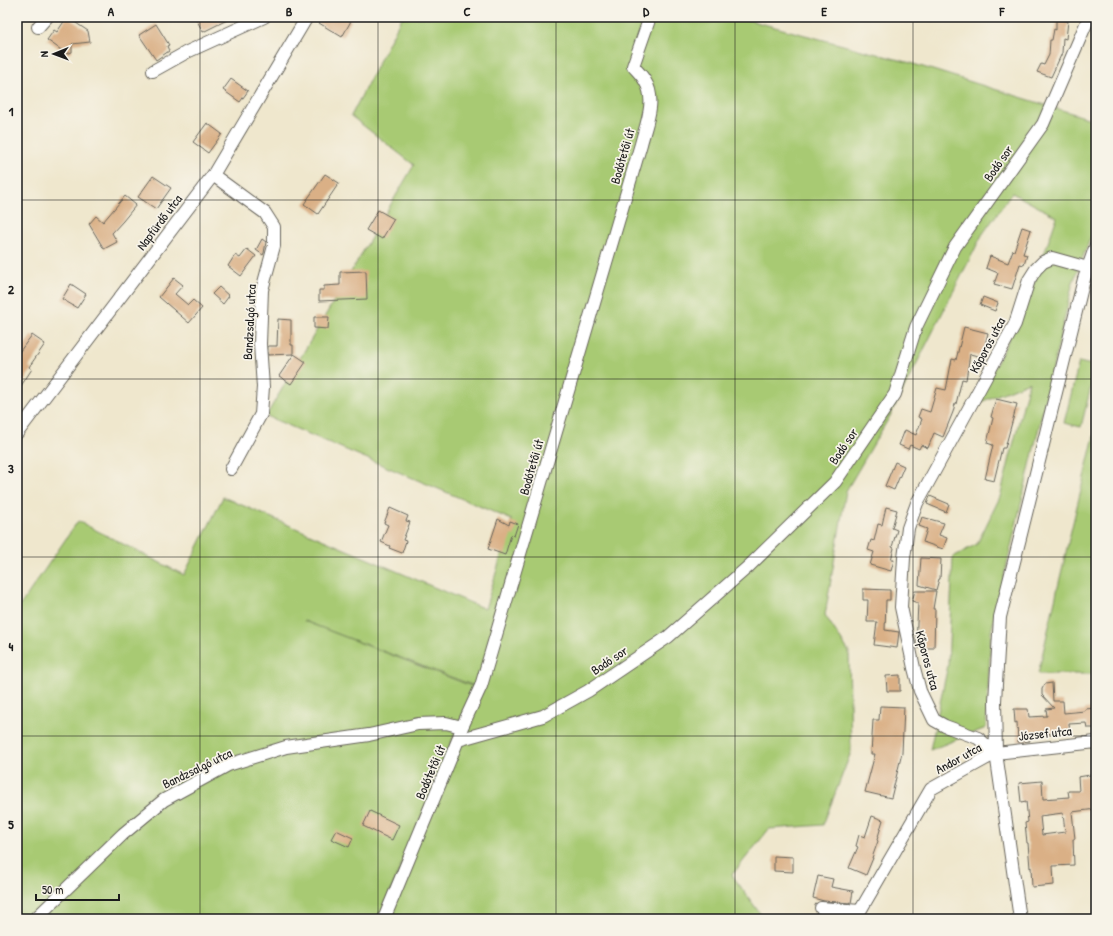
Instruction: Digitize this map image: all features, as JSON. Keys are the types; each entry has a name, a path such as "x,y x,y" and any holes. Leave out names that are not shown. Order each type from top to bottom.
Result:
{"street":[{"path":"38,27 47,17"},
{"path":"153,71 187,52 264,17"},
{"name":"Napfürdő utca","path":"17,433 213,175 307,17"},
{"name":"Bodótetői út","path":"384,919 462,727 481,686 641,144 650,108 650,92 645,81 633,66 650,17"},
{"name":"Bodó sor","path":"458,740 543,716 588,691 668,637 749,566 835,482 894,394 916,327 955,248 1043,124 1089,17"},
{"name":"Bandzsalgó utca","path":"213,175 265,213 274,228 274,246 262,290 260,344 263,387 261,414 231,469"},
{"path":"996,753 996,701 1000,617 1084,279 1096,245"},
{"name":"Kőporos utca","path":"996,753 978,738 945,726 934,720 920,691 901,607 904,558 908,528 917,503 1015,324 1029,280 1036,269 1043,262 1052,258 1088,268"},
{"name":"Bandzsalgó utca","path":"35,919 123,834 164,800 228,765 286,747 369,734 418,724 446,723 462,727"},
{"name":"József utca","path":"996,753 1096,742"},
{"name":"Andor utca","path":"821,908 860,911 931,789 996,753 1020,919"}],"green space":[{"path":"402,17 737,17 907,62 1094,120 1096,108 1096,224 1073,282 991,632 986,728 930,750 948,665 953,557 977,544 1000,497 1029,382 976,404 1027,303 1057,217 1012,193 982,235 890,416 846,491 825,615 849,652 851,752 823,825 769,829 732,875 764,919 380,919 477,687 304,621 474,687 379,919 17,919 17,610 78,521 184,575 223,497 485,609 512,520 266,416 414,165 351,116"},
{"path":"1079,362 1096,366 1081,427 1064,423"},
{"path":"1096,428 1096,674 1038,674 1069,539"}],"building":[{"path":"67,17 88,31 90,42 72,44 72,52 67,54 47,40 54,30 57,32"},
{"path":"195,17 233,17 203,32"},
{"path":"322,17 345,17 351,21 342,37 319,23"},
{"path":"1056,20 1068,21 1066,39 1063,38 1062,53 1051,77 1037,72 1041,64 1044,65 1049,55 1050,40 1052,40 1054,29 1056,30"},
{"path":"156,24 169,45 167,46 169,51 156,60 139,35"},
{"path":"231,79 248,91 240,102 223,90"},
{"path":"207,123 222,134 208,153 193,142"},
{"path":"325,174 339,183 318,214 304,204"},
{"path":"153,176 171,188 156,209 138,197"},
{"path":"125,196 136,205 112,233 117,242 104,249 89,224 96,216 103,222"},
{"path":"378,210 394,219 382,239 366,230"},
{"path":"1022,227 1031,230 1023,254 1027,255 1024,265 1020,264 1012,289 994,284 998,273 986,268 990,256 1008,263 1013,250 1014,251"},
{"path":"262,239 266,242 263,255 256,250"},
{"path":"247,249 256,256 241,276 228,266 235,255 240,258"},
{"path":"366,271 367,299 319,301 319,290 324,290 324,286 340,285 340,272"},
{"path":"174,278 183,285 175,294 188,305 193,300 202,308 189,323 159,297"},
{"path":"71,284 86,294 77,308 62,299"},
{"path":"219,287 229,296 223,304 212,294"},
{"path":"983,297 998,303 995,311 980,305"},
{"path":"314,317 329,317 328,329 314,328"},
{"path":"278,319 291,320 291,345 293,345 293,354 268,355 268,346 277,346"},
{"path":"964,327 988,333 982,357 970,354 966,380 962,379 956,404 943,437 934,433 928,448 921,445 919,449 910,445 908,449 899,445 905,430 916,435 922,419 918,417 921,409 930,412 937,388 946,390 952,359 956,360"},
{"path":"32,335 45,344 29,367 32,369 17,392 17,355"},
{"path":"294,354 306,362 291,384 279,376"},
{"path":"996,399 1017,404 1005,448 1002,448 994,481 985,479 993,445 987,443 993,418 991,417"},
{"path":"895,462 904,466 894,490 885,486"},
{"path":"930,496 949,504 946,512 927,504"},
{"path":"886,507 897,510 892,528 897,530 892,547 894,548 891,560 894,560 891,571 870,565 874,552 868,550 871,540 874,541 878,524 882,525"},
{"path":"390,508 408,516 406,521 410,522 403,540 406,541 402,553 389,548 390,546 381,542 388,525 384,523"},
{"path":"922,517 944,523 939,535 947,538 943,549 923,542 927,529 919,526"},
{"path":"498,519 509,525 510,521 518,524 514,536 511,535 505,555 488,549"},
{"path":"921,558 941,559 940,579 936,590 919,585"},
{"path":"863,589 890,590 890,600 886,600 885,630 899,632 897,648 874,645 877,622 867,622 868,600 863,600"},
{"path":"915,591 936,591 933,609 935,609 934,648 917,648 918,603 912,601"},
{"path":"900,675 900,691 887,691 886,676"},
{"path":"1052,683 1053,701 1063,701 1064,713 1085,711 1085,709 1096,708 1096,728 1087,728 1086,723 1069,724 1070,732 1030,735 1030,741 1018,742 1017,722 1015,723 1014,709 1028,709 1029,717 1047,716 1046,709 1054,708 1042,695 1042,689 1045,684"},
{"path":"880,706 904,707 902,753 891,798 865,792 875,754 871,754 873,720 879,720"},
{"path":"1096,774 1096,809 1072,812 1075,839 1073,839 1074,865 1053,866 1054,885 1032,887 1025,823 1028,822 1026,801 1021,802 1019,783 1042,781 1043,799 1069,797 1068,791 1079,791 1078,777","holes":["1063,813 1065,832 1042,835 1040,816"]},
{"path":"370,811 399,825 392,840 363,826"},
{"path":"872,816 883,820 873,858 866,875 849,868 858,847 856,846 859,835 865,837"},
{"path":"336,830 353,838 349,847 331,839"},
{"path":"774,856 793,857 793,872 774,871"},
{"path":"818,876 833,879 831,887 853,891 851,903 824,901 813,898"}]}
